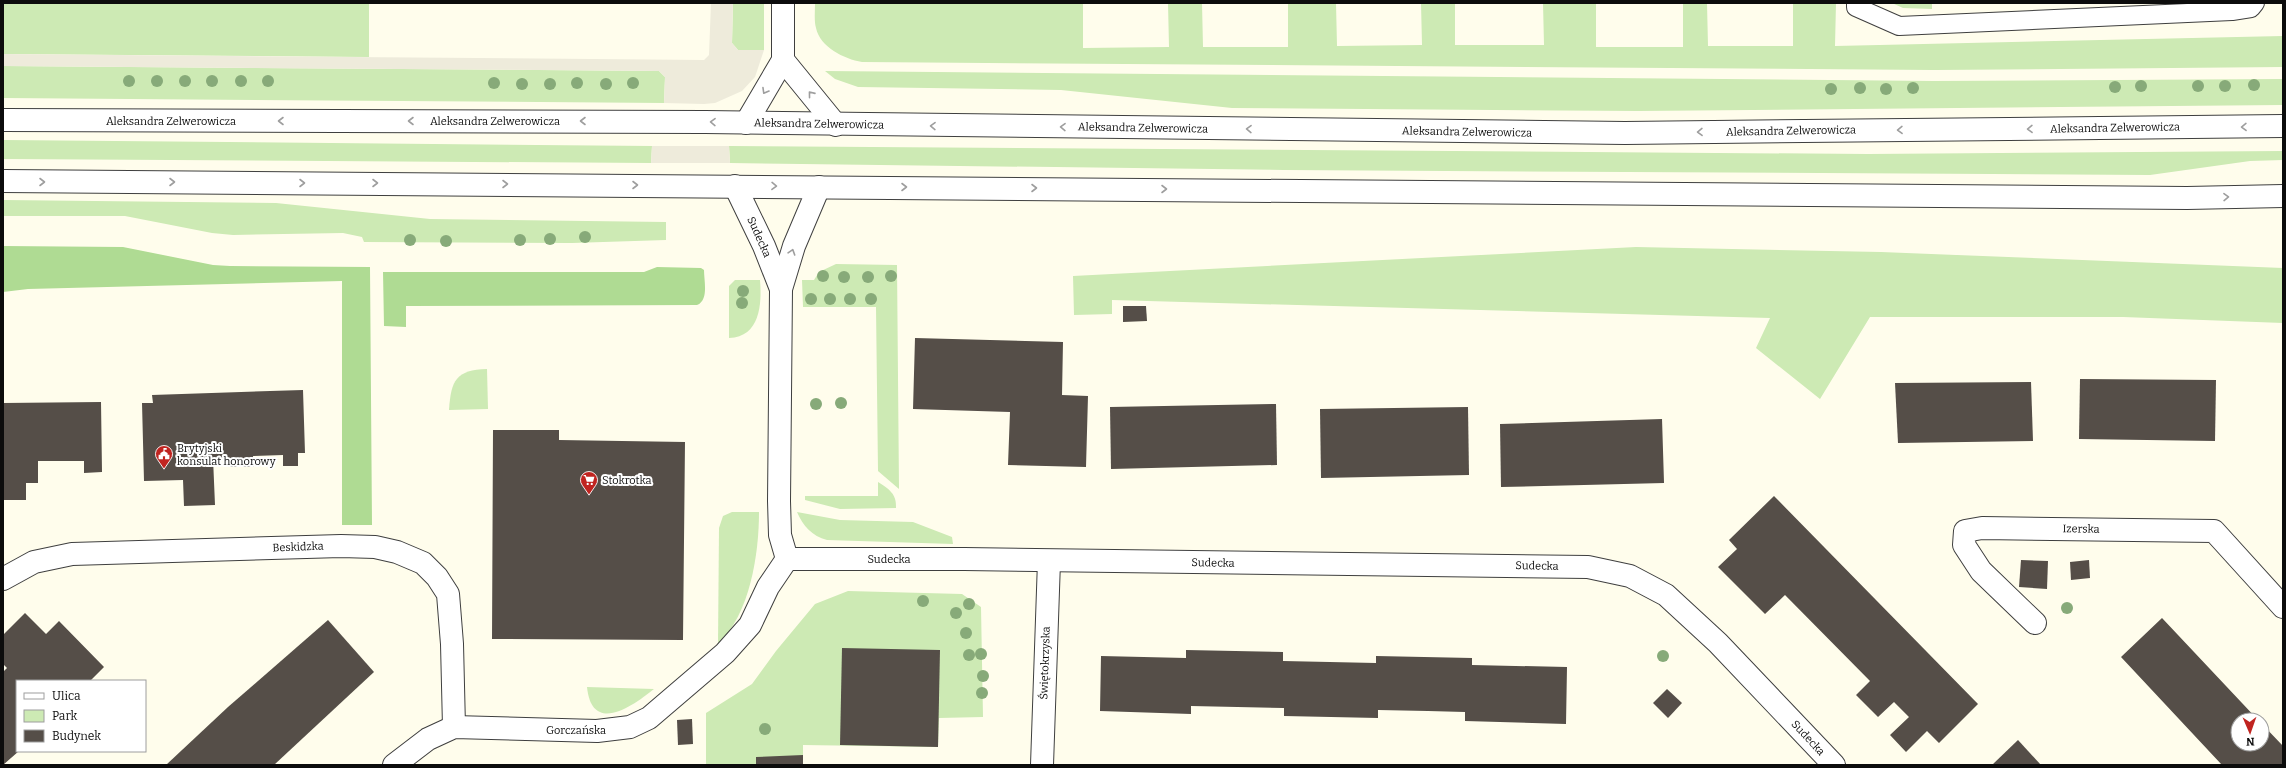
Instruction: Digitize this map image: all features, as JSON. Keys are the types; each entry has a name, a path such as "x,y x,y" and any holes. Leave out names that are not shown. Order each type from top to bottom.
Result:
{"street":[{"path":"746,123 783,60 783,3"},
{"path":"783,60 836,125"},
{"name":"Aleksandra Zelwerowicza","path":"3,120 746,123 1625,133 2283,126"},
{"path":"3,182 819,186 2179,198 2283,196"},
{"name":"Sudecka","path":"735,186 764,246 781,289"},
{"name":"Sudecka","path":"819,186 794,246 781,289 779,508 780,536 786,559 964,559 1588,567 1630,576 1666,595 1695,622 1834,765"},
{"name":"Izerska","path":"2035,623 1982,571 1964,545 1965,531 1982,528 2214,531 2283,607"},
{"name":"Beskidzka","path":"3,579 34,562 72,554 341,546 375,547 397,552 423,563 437,577 448,594 452,644 454,727"},
{"name":"Gorczańska","path":"394,765 428,739 454,727 598,731 630,727 649,718 725,653 750,624 768,587 786,559"},
{"name":"Świętokrzyska","path":"1042,765 1049,561"}],"lane":[{"path":"1856,3 1856,7 1899,26 2232,11 2251,8 2255,3"}],"green space":[{"path":"3,3 369,3 369,57 3,54"},
{"path":"733,3 764,3 764,50 738,50 732,43"},
{"path":"815,3 1083,3 1083,48 1169,47 1168,3 1202,3 1203,47 1288,47 1288,3 1336,3 1337,46 1422,45 1421,3 1455,3 1455,45 1544,45 1543,3 1596,3 1596,47 1683,47 1683,3 1707,3 1708,46 1793,46 1793,3 1836,3 1835,46 2283,36 2283,67 1934,70 862,62 841,55 822,41 818,35 815,25"},
{"path":"1892,3 1932,3 1932,9 1903,8"},
{"path":"3,66 659,71 665,77 664,103 3,98"},
{"path":"825,71 1934,81 2283,79 2283,105 1638,111 1232,108 1061,90 858,87 835,79"},
{"path":"3,140 652,146 651,163 3,159"},
{"path":"729,146 1868,154 2283,151 2283,160 2250,161 2150,175 1284,170 730,163"},
{"path":"3,200 276,203 430,219 666,222 666,240 572,243 364,242 362,237 343,233 233,235 212,233 125,216 3,216"},
{"path":"3,246 123,247 213,265 230,266 370,267 372,525 342,525 342,281 28,289 3,292"},
{"path":"1636,247 1881,252 2283,268 2283,323 2123,317 1870,317 1820,399 1756,348 1770,318 1112,300 1112,314 1074,315 1073,276"},
{"path":"836,264 897,265 899,489 878,471 876,307 803,307 802,280 814,280 819,272"},
{"path":"657,267 701,268 704,270 705,290 701,303 697,305 406,306 406,327 384,326 383,272 644,272"},
{"path":"735,280 760,280 761,289 759,309 753,326 747,332 739,336 729,338 729,286"},
{"path":"487,369 488,409 449,410 451,391 457,379 468,372"},
{"path":"878,482 892,492 896,503 896,508 840,509 805,500 805,496 878,496"},
{"path":"732,512 759,512 759,528 754,564 745,600 738,617 718,644 719,528 723,516"},
{"path":"797,512 840,520 913,522 952,537 953,544 827,540 812,533 802,522"},
{"path":"848,591 962,594 981,607 983,717 939,718 938,747 803,745 803,765 706,765 706,713 752,684 776,651 815,604"},
{"path":"587,687 654,689 625,708 615,712 605,713 597,710 590,702"}],"shaded area":[{"path":"711,3 733,3 732,43 738,50 764,50 755,77 742,91 715,103 704,104 664,103 665,77 659,71 3,66 3,54 704,60 709,55"},
{"path":"652,146 729,146 730,163 651,163"}],"building":[{"path":"1123,306 1146,306 1147,321 1123,322"},
{"path":"915,338 1063,342 1062,395 1088,396 1086,467 1008,465 1010,412 913,409"},
{"path":"2080,379 2216,380 2215,441 2079,439"},
{"path":"2031,382 2033,441 1898,443 1895,383"},
{"path":"303,390 305,453 298,453 298,466 283,466 283,455 253,456 254,467 228,467 227,458 213,458 215,505 184,506 183,480 144,481 142,403 153,403 152,395"},
{"path":"101,402 102,472 84,473 84,461 38,461 38,483 26,483 26,500 3,500 3,403"},
{"path":"1276,404 1277,465 1111,469 1110,407"},
{"path":"1468,407 1469,475 1321,478 1320,409"},
{"path":"1662,419 1664,483 1501,487 1500,424"},
{"name":"Stokrotka","path":"493,430 559,430 559,440 685,442 683,640 492,639"},
{"path":"1774,496 1978,704 1939,743 1927,731 1906,752 1890,735 1909,717 1894,702 1878,717 1856,695 1870,681 1785,595 1765,614 1718,567 1737,549 1729,540"},
{"path":"2021,560 2048,561 2047,589 2019,587"},
{"path":"2089,560 2090,578 2071,580 2070,562"},
{"path":"25,613 46,634 59,621 104,667 91,680 16,680 16,752 18,752 3,765 3,672 7,668 3,664 3,635"},
{"path":"2162,618 2250,712 2230,712 2230,752 2270,752 2270,732 2283,746 2283,765 2222,765 2121,657"},
{"path":"328,620 374,672 274,765 166,765 228,707"},
{"path":"842,648 940,650 938,747 840,745"},
{"path":"1186,650 1283,652 1283,661 1376,663 1376,656 1472,658 1472,665 1567,667 1566,724 1465,721 1465,712 1378,710 1378,718 1284,716 1284,708 1191,706 1191,714 1100,711 1101,656 1186,658"},
{"path":"1667,689 1682,703 1668,718 1653,703"},
{"path":"692,719 693,744 678,745 677,720"},
{"path":"2018,740 2041,765 1992,765"},
{"path":"803,755 803,765 756,765 756,757"}],"place":[{"name":"Brytyjski konsulat honorowy","path":"164,469"},
{"name":"Stokrotka","path":"589,495"}]}
